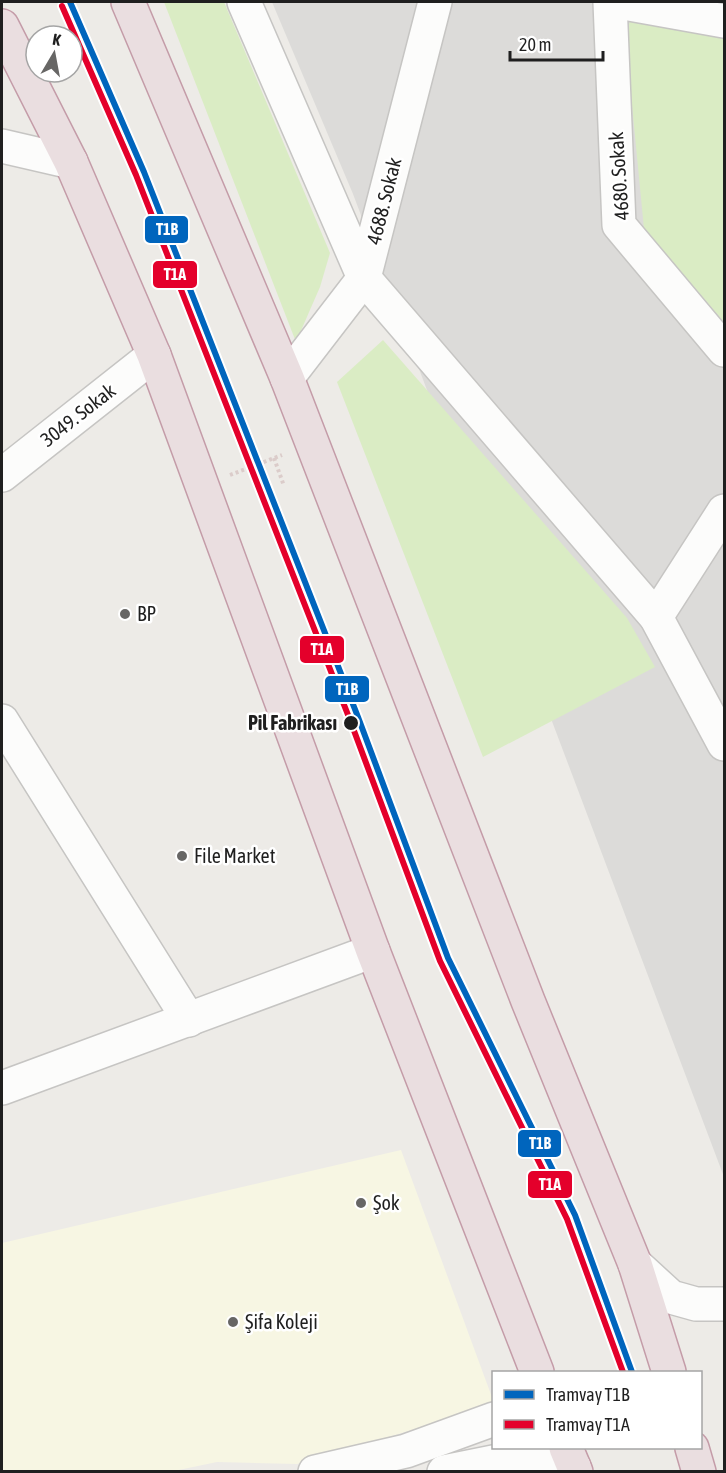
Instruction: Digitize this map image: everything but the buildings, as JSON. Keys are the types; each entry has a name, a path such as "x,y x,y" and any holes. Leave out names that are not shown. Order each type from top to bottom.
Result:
{"highway":[{"path":"128,2 312,443 528,1000 635,1264 669,1371"},
{"path":"2,26 71,162 154,355 373,951 535,1370"},
{"path":"692,1449 699,1472"}],"street":[{"path":"244,2 364,278 656,617 724,744"},
{"name":"4688. Sokak","path":"286,378 364,278 435,2"},
{"name":"4680. Sokak","path":"610,2 619,225 724,350"},
{"path":"618,2 710,13"},
{"path":"2,146 71,162"},
{"name":"3049. Sokak","path":"2,475 154,355"},
{"path":"656,617 724,511"},
{"path":"2,721 189,1020"},
{"path":"2,1089 373,951"},
{"path":"635,1264 671,1297 696,1304 724,1304"},
{"path":"315,1472 410,1461 492,1420"},
{"path":"444,1472 523,1456 547,1456 572,1462"}],"path":[{"path":"202,486 312,443"},
{"path":"274,458 284,486"}],"shaded area":[{"path":"272,2 724,2 724,1177 353,194"},
{"name":"Şifa Koleji","path":"401,1150 492,1397 492,1406 297,1464 217,1462 169,1472 2,1471 2,1243"}],"green space":[{"path":"164,2 224,2 330,253 320,287 296,342"},
{"path":"635,11 724,31 724,322 644,229 625,33"},
{"path":"383,340 627,618 655,667 483,757 337,382"}],"tram line":[{"name":"T1B","path":"70,2 144,172 358,717 448,958 575,1215 632,1371"},
{"name":"T1A","path":"62,6 136,175 350,720 440,961 567,1219 623,1371"}],"place":[{"name":"BP","path":"125,614"},
{"name":"Pil Fabrikası","path":"351,723"},
{"name":"File Market","path":"182,856"},
{"name":"Şok","path":"361,1203"},
{"name":"Şifa Koleji","path":"233,1322"}]}
